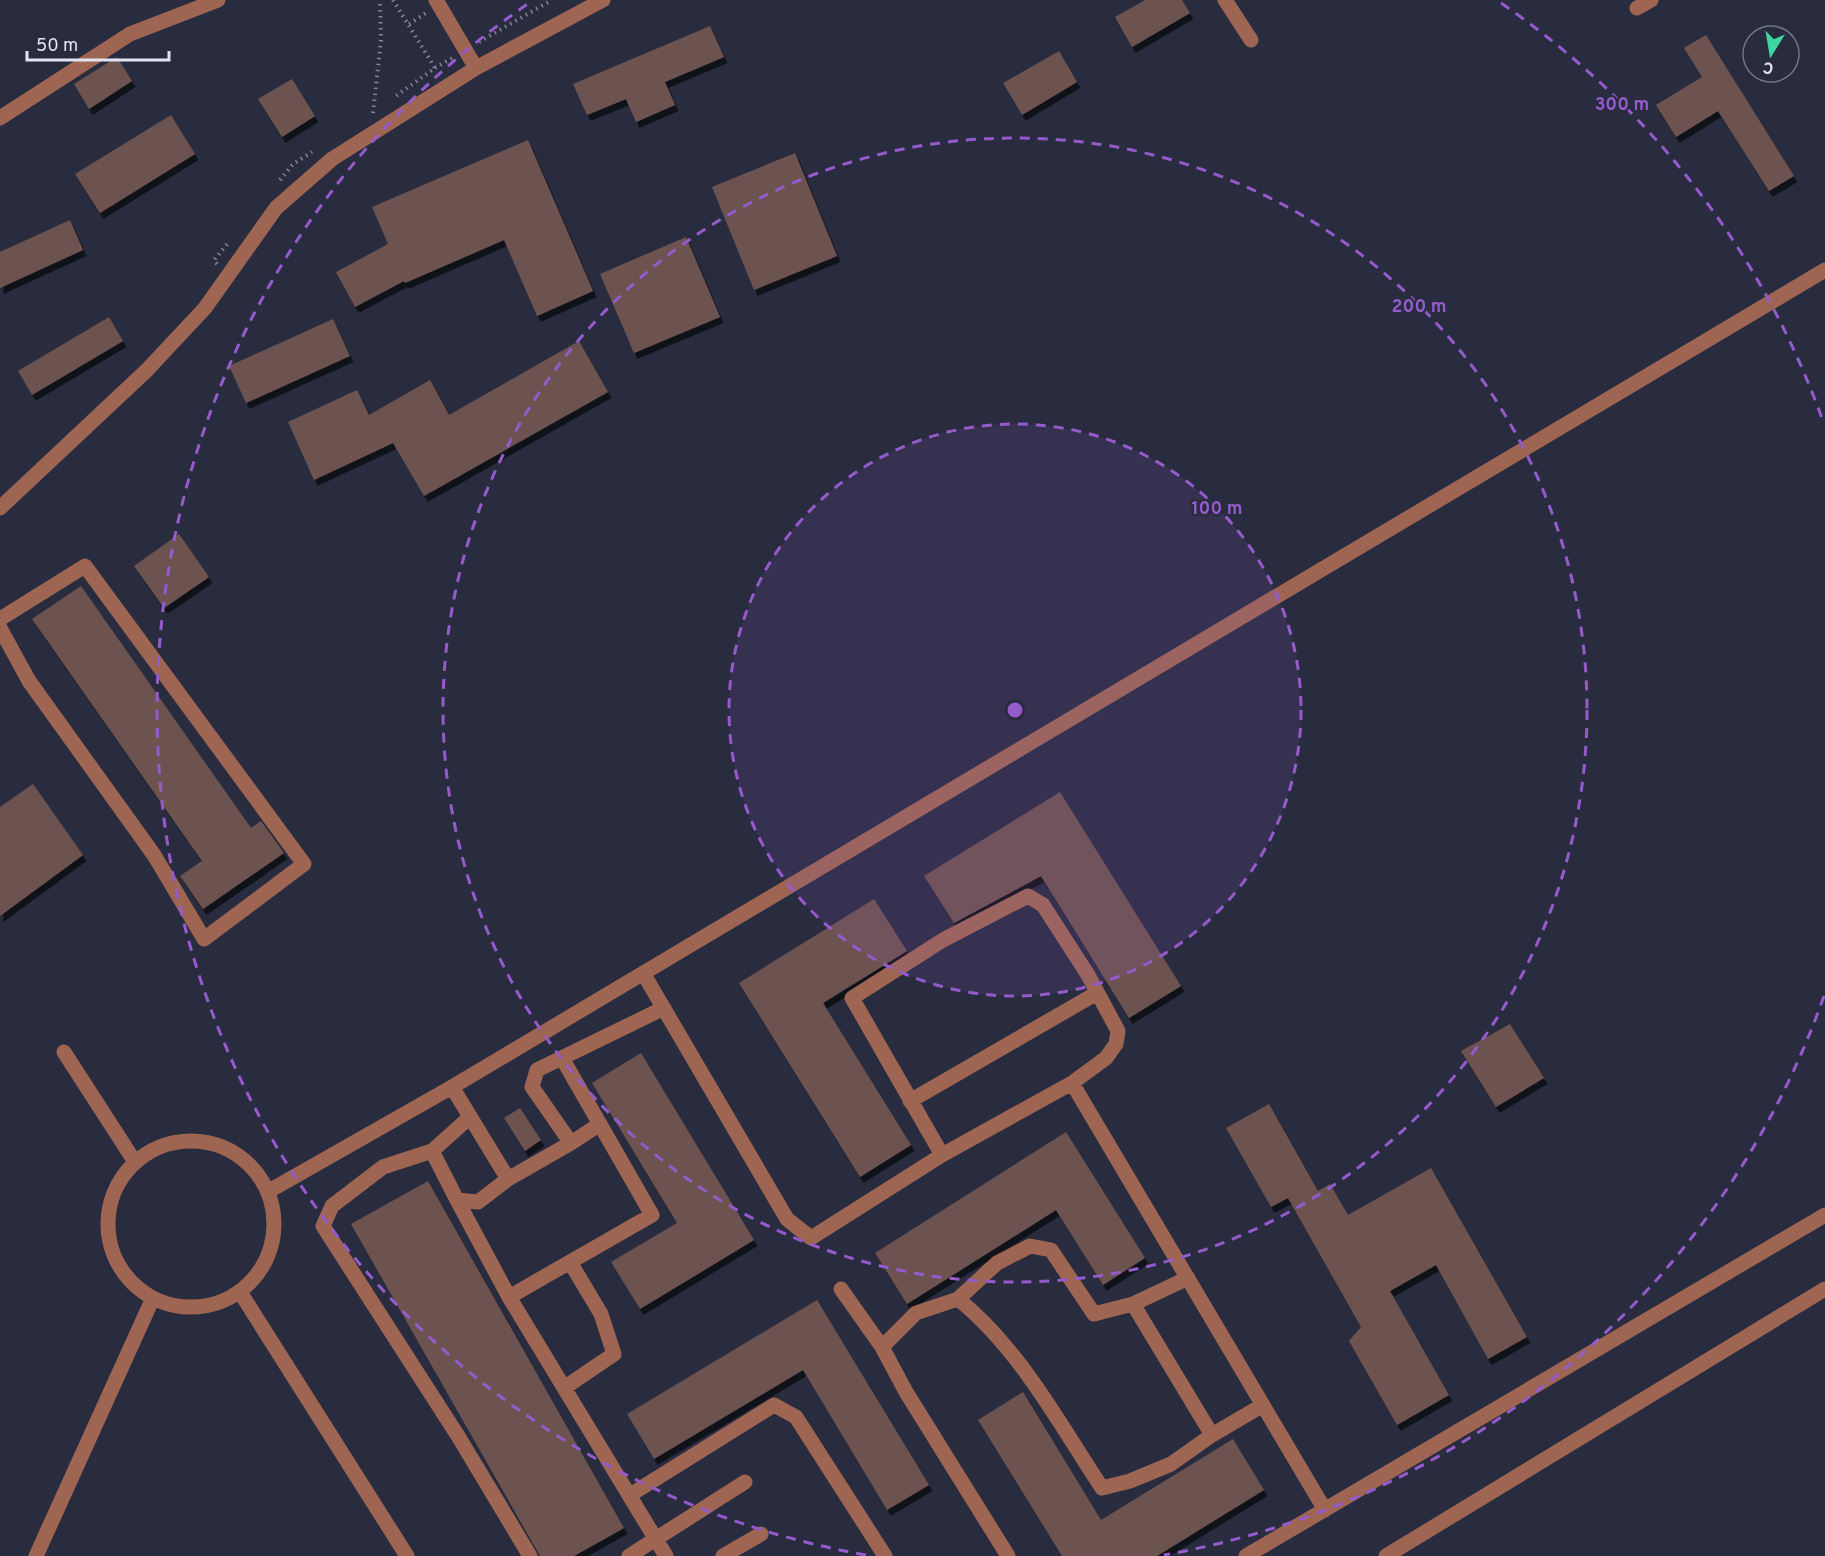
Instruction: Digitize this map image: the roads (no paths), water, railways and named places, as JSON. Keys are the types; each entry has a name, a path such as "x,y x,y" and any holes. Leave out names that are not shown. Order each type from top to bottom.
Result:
{"street":[{"path":"0,118 130,34 218,0"},
{"path":"436,0 476,68"},
{"path":"0,508 147,370 205,308 276,208 332,159 476,68 603,0"},
{"path":"1225,0 1251,40"},
{"path":"1637,8 1650,0"},
{"path":"269,1191 452,1087 1825,270"},
{"path":"0,619 85,566 304,864 204,939 154,855 29,681 3,631"},
{"path":"643,973 787,1219 811,1238 942,1155 1072,1083 1106,1058 1116,1044 1118,1031 1043,904 1028,896 943,940 852,998 942,1155"},
{"path":"910,1101 1097,993"},
{"path":"571,1143 532,1088 537,1070 663,1008"},
{"path":"64,1052 135,1162"},
{"path":"509,1297 652,1215 562,1058"},
{"path":"1072,1083 1325,1510"},
{"path":"452,1087 508,1179"},
{"path":"470,1117 432,1151 383,1167 332,1206 323,1226 459,1436 530,1556"},
{"path":"457,1200 478,1202 508,1179 600,1124"},
{"path":"183,1141 209,1142 241,1158 254,1169 269,1191 274,1213 274,1236 268,1257 257,1276 240,1292 220,1303 197,1307 174,1306 153,1298 134,1285 120,1267 111,1246 108,1223 116,1190 135,1162 157,1148 183,1141"},
{"path":"432,1151 509,1297 666,1556"},
{"path":"1246,1556 1825,1215"},
{"path":"882,1347 916,1313 958,1299 997,1263 1030,1245 1051,1250 1094,1314 1132,1304 1188,1278"},
{"path":"564,1388 614,1354 601,1314 570,1262"},
{"path":"841,1289 882,1347 906,1392 1006,1555"},
{"path":"1386,1556 1825,1289"},
{"path":"240,1292 407,1556"},
{"path":"36,1556 153,1298"},
{"path":"958,1299 981,1317 1033,1383 1102,1488 1171,1464 1212,1435 1263,1405"},
{"path":"1132,1304 1212,1435"},
{"path":"630,1495 774,1405 796,1417 885,1556"},
{"path":"629,1556 746,1482"},
{"path":"723,1556 761,1533"}]}
